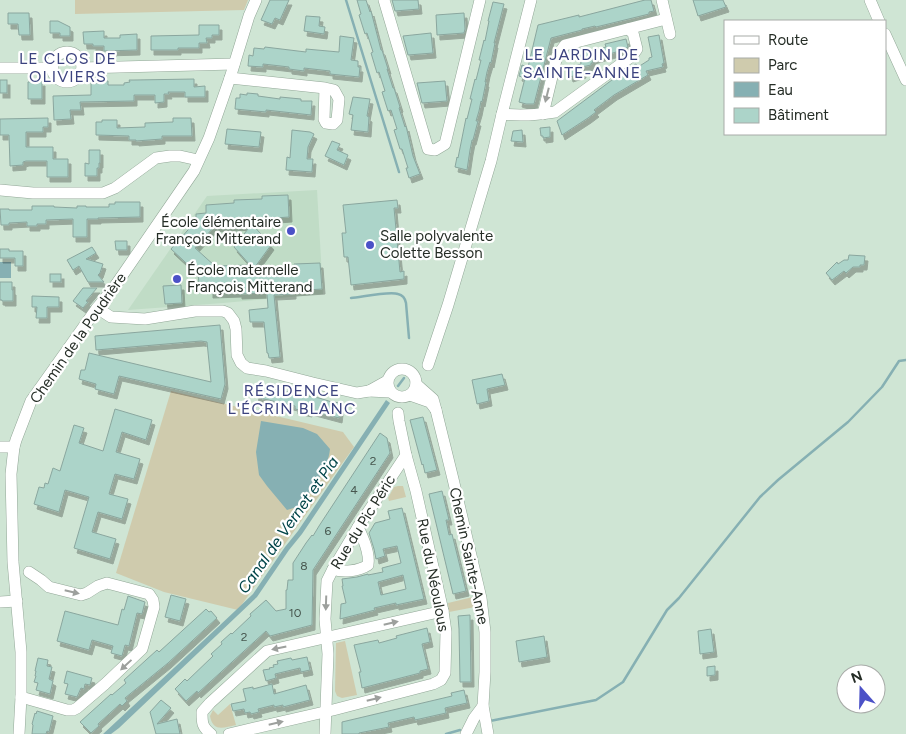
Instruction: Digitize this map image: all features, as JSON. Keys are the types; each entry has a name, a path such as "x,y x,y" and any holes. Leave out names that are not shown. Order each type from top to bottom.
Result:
{"street":[{"name":"Chemin de la Poudrière","path":"19,734 21,652 14,562 11,474 14,447 21,425 31,401 97,308 115,286 194,171 230,78 249,16 256,0"},
{"path":"384,0 428,149 435,150 445,144 480,0"},
{"path":"414,378 423,375 428,365 448,305 491,161 531,0"},
{"path":"662,0 670,34"},
{"path":"870,0 879,20"},
{"path":"543,114 557,56 565,45 666,19"},
{"path":"502,114 515,116 555,112 632,56 637,49 633,33 628,29"},
{"path":"886,36 906,80"},
{"path":"68,52 80,59 82,68 78,77 65,82 56,77 53,68 55,59 68,52"},
{"path":"82,68 234,64"},
{"path":"0,68 53,68"},
{"path":"230,78 325,88"},
{"path":"0,190 33,193 103,193 115,188 156,158 180,156 198,160"},
{"path":"97,308 110,317 144,319 195,311 223,311 228,313 234,321 237,355 241,363 247,368 266,371 313,384 357,393 397,392 414,390 414,378"},
{"path":"397,392 392,372 401,369 414,378"},
{"name":"Chemin Sainte-Anne","path":"414,378 432,399 436,410 481,598 485,632 483,706 488,734"},
{"path":"397,392 430,402 436,410"},
{"name":"Rue du Néoulous","path":"229,734 433,684 441,680 445,673 446,632 443,611 406,455 399,421 397,392"},
{"path":"0,447 14,447"},
{"name":"Rue du Pic Péric","path":"326,734 327,581 358,527 406,455"},
{"path":"397,468 412,476"},
{"path":"333,569 340,572 363,568 368,565 369,560 358,527"},
{"path":"21,697 67,710 77,708 142,649 154,607 149,594 107,583 87,593 80,594 49,587 29,572"},
{"path":"0,602 17,601"},
{"path":"210,734 204,729 202,712 266,651 443,611"},
{"path":"466,734 483,706"}],"shaded area":[{"path":"317,190 323,294 128,310 207,196"}],"green space":[{"path":"75,0 248,0 244,10 75,14"},
{"path":"171,391 343,432 354,447 238,610 164,592 116,573"},
{"path":"403,486 406,497 389,501 388,498 394,487"},
{"path":"473,597 475,607 449,612 448,603"},
{"path":"345,641 357,695 342,698 337,696 335,691 336,643"},
{"path":"230,704 236,725 223,728 216,727 211,721 210,716 213,710 218,715"}],"water":[{"path":"0,262 11,262 11,278 0,278"},
{"name":"Canal de Vernet et Pia","path":"386,400 390,403 257,597 119,728 111,734 103,734 253,594"},
{"path":"261,421 303,428 317,434 330,449 323,472 300,506 287,510 259,475 256,452"}],"building":[{"path":"270,0 289,0 280,20 275,18 272,24 261,20"},
{"path":"357,0 366,0 371,11 381,50 406,126 413,156 420,174 409,178 406,168 408,168 394,130 397,129 391,110 388,111 382,92 385,91 379,72 377,73 367,33 365,34 359,15 361,14"},
{"path":"392,0 418,0 419,9 395,11"},
{"path":"651,0 654,11 649,12 649,14 551,38 534,104 519,102 525,78 519,76 522,65 528,67 538,25 579,15 579,17"},
{"path":"693,0 723,0 726,7 698,16"},
{"path":"493,2 504,4 476,121 478,121 472,140 467,170 455,167"},
{"path":"8,13 29,13 30,35 19,35 18,24 8,24"},
{"path":"464,13 464,33 437,35 436,15"},
{"path":"306,16 320,17 319,26 325,27 324,34 304,31"},
{"path":"50,21 58,21 70,27 70,36 50,33"},
{"path":"199,25 219,25 219,35 212,35 212,38 206,38 207,43 199,43 199,48 151,50 151,36 199,35"},
{"path":"104,31 104,38 120,38 120,35 137,34 137,50 104,51 104,46 84,44 83,32"},
{"path":"431,33 433,53 408,55 403,36"},
{"path":"659,35 663,67 646,71 648,75 614,95 594,110 596,112 562,135 557,121 624,71 636,64 638,67 649,60 652,57 648,37"},
{"path":"340,36 354,38 351,60 358,61 358,67 360,67 359,77 330,74 330,71 304,68 304,71 263,64 263,67 248,66 249,55 253,56 254,48 264,49 265,47 306,52 306,49 339,52"},
{"path":"626,39 628,47 592,59 593,63 591,65 582,67 583,73 570,77 568,68 581,64 579,54 606,47 605,44"},
{"path":"194,79 194,87 205,86 205,97 185,97 185,92 168,92 169,94 164,94 164,102 155,103 155,95 134,95 134,101 80,102 81,110 70,110 71,119 54,120 53,96 91,95 91,83 108,81 108,85 124,85 124,83 130,82 129,80"},
{"path":"0,80 7,80 7,93 0,93"},
{"path":"42,81 42,99 28,99 28,82"},
{"path":"445,81 447,101 422,103 417,83"},
{"path":"247,93 280,99 280,97 312,101 311,115 235,109 236,98 240,98 240,94 247,95"},
{"path":"353,97 370,99 367,116 369,117 368,132 351,130 353,115 349,114"},
{"path":"48,118 48,127 43,127 43,132 26,132 26,147 53,147 53,159 68,159 68,177 47,177 47,161 26,161 23,162 23,165 10,166 9,135 0,135 0,119"},
{"path":"173,118 191,118 192,136 162,136 162,139 136,141 129,140 129,136 96,135 96,122 102,122 102,120 117,120 117,128 145,127 145,123 173,122"},
{"path":"550,127 550,137 543,138 540,128"},
{"path":"227,129 261,132 259,147 225,144"},
{"path":"292,130 314,134 308,147 307,159 313,159 312,172 286,170 287,157 290,158"},
{"path":"522,130 523,142 511,141 513,131"},
{"path":"332,141 340,144 337,150 348,155 344,165 325,156"},
{"path":"89,150 100,150 97,176 85,176 85,163 89,164"},
{"path":"288,195 289,217 261,219 261,222 250,222 271,245 255,267 263,266 263,269 295,267 294,264 320,263 322,289 293,291 293,294 274,295 280,357 269,358 264,322 250,322 249,310 268,308 267,293 210,293 210,284 199,284 198,274 171,249 196,221 196,214 206,213 206,205 234,203 234,200 262,199 262,196","holes":["251,225 234,247 250,265 215,266 195,248 214,227"]},
{"name":"Salle polyvalente Colette Besson","path":"397,200 398,208 394,208 400,272 404,271 404,279 351,285 348,257 344,257 342,233 346,233 343,205"},
{"path":"115,202 140,202 140,217 87,219 87,237 73,237 73,219 46,220 46,224 37,224 37,226 27,226 27,222 1,225 0,209 32,210 32,206 109,207 109,204 115,204"},
{"path":"115,241 127,241 127,250 116,250"},
{"path":"92,247 96,253 86,259 103,264 98,275 104,282 88,282 79,266 73,270 67,260"},
{"path":"0,249 23,251 23,266 15,266 15,258 0,258"},
{"path":"849,255 865,256 864,265 853,267 846,273 844,271 832,280 826,273 837,262 838,264 848,260"},
{"path":"50,274 61,274 61,282 50,282"},
{"path":"0,282 12,282 13,301 0,300"},
{"path":"181,285 182,303 165,304 163,286"},
{"path":"83,288 97,288 86,301 88,302 83,308 73,301"},
{"path":"32,296 59,297 59,307 47,307 47,318 36,318 37,307 32,307"},
{"path":"220,325 225,384 221,399 119,376 114,394 95,389 96,384 79,379 81,370 85,370 89,353 211,382 207,342 96,350 95,336"},
{"path":"502,374 505,385 487,389 489,401 477,404 472,380"},
{"path":"259,384 273,389 341,403 339,418 309,410 309,412 295,409 295,406 255,397"},
{"path":"115,409 152,420 146,440 122,432 116,452 140,459 134,479 115,474 109,494 128,499 122,519 98,512 92,532 116,539 110,559 74,548 89,497 65,490 59,512 34,504 39,487 44,488 45,483 48,484 53,468 60,471 74,425 84,428 79,443 103,451"},
{"path":"423,417 437,470 425,473 410,420"},
{"path":"380,433 387,438 390,453 313,570 312,625 270,636 266,631 198,693 197,691 186,701 175,689 185,679 187,681 213,656 211,654 222,644 221,642 251,616 250,614 266,600 276,611 286,609 286,590 288,580 293,580 293,563 313,536"},
{"path":"442,491 449,520 446,520 449,535 452,534 466,591 453,594 429,494"},
{"path":"402,508 424,599 374,608 375,610 340,619 341,604 346,603 342,579 383,572 382,568 401,563 397,546 383,549 385,556 376,559 369,533 375,523 390,519 388,511","holes":["403,575 406,589 381,595 378,582"]},
{"path":"171,595 186,599 180,621 165,617"},
{"path":"128,596 145,602 142,614 137,613 129,646 125,645 122,656 111,653 113,646 92,640 89,650 57,641 65,611 118,625"},
{"path":"206,609 209,612 211,611 217,618 168,663 125,698 127,701 122,706 120,704 91,733 80,722 126,683 124,680 157,650 159,652"},
{"path":"470,615 471,682 460,682 458,616"},
{"path":"427,628 430,642 422,644 428,669 420,671 420,673 362,688 359,672 361,672 354,645 378,640 379,643 397,638 396,636"},
{"path":"711,629 714,652 700,654 698,631"},
{"path":"544,636 547,657 519,662 516,641"},
{"path":"307,657 310,670 301,672 300,668 275,674 276,678 266,681 263,670 274,667 273,665 278,664 277,661"},
{"path":"38,658 48,660 47,666 52,667 49,679 53,681 50,694 36,690 38,683 34,682"},
{"path":"715,666 715,675 707,676 707,667"},
{"path":"67,671 92,678 90,685 85,684 84,689 81,688 77,697 65,694 68,684 64,683"},
{"path":"272,684 274,694 306,685 310,700 283,707 283,705 274,707 274,705 258,709 259,712 251,714 250,712 245,713 244,709 233,711 231,704 246,701 243,689 253,687 253,689"},
{"path":"464,690 467,703 445,708 446,713 415,720 414,717 388,723 389,727 359,734 342,734 342,722 452,696 451,693"},
{"path":"161,700 171,708 157,724 177,719 180,734 156,734 150,712"},
{"path":"37,711 53,716 49,732 47,731 46,734 32,734 32,724"}],"waterway":[{"path":"346,0 399,172"},
{"path":"351,298 388,293 402,296 406,303 409,338"},
{"path":"490,721 596,700 623,682 667,610 679,598 760,497 848,422 882,387 899,361 906,360"},
{"path":"398,386 404,378"},
{"path":"446,734 460,730"}],"place":[{"name":"École élémentaire François Mitterand","path":"291,231"},
{"name":"Salle polyvalente Colette Besson","path":"370,245"},
{"name":"École maternelle François Mitterand","path":"177,279"}],"district":[{"name":"LE JARDIN DE SAINTE-ANNE","path":"582,63"},
{"name":"LE CLOS DE OLIVIERS","path":"68,67"},
{"name":"RÉSIDENCE L'ÉCRIN BLANC","path":"292,399"}]}
